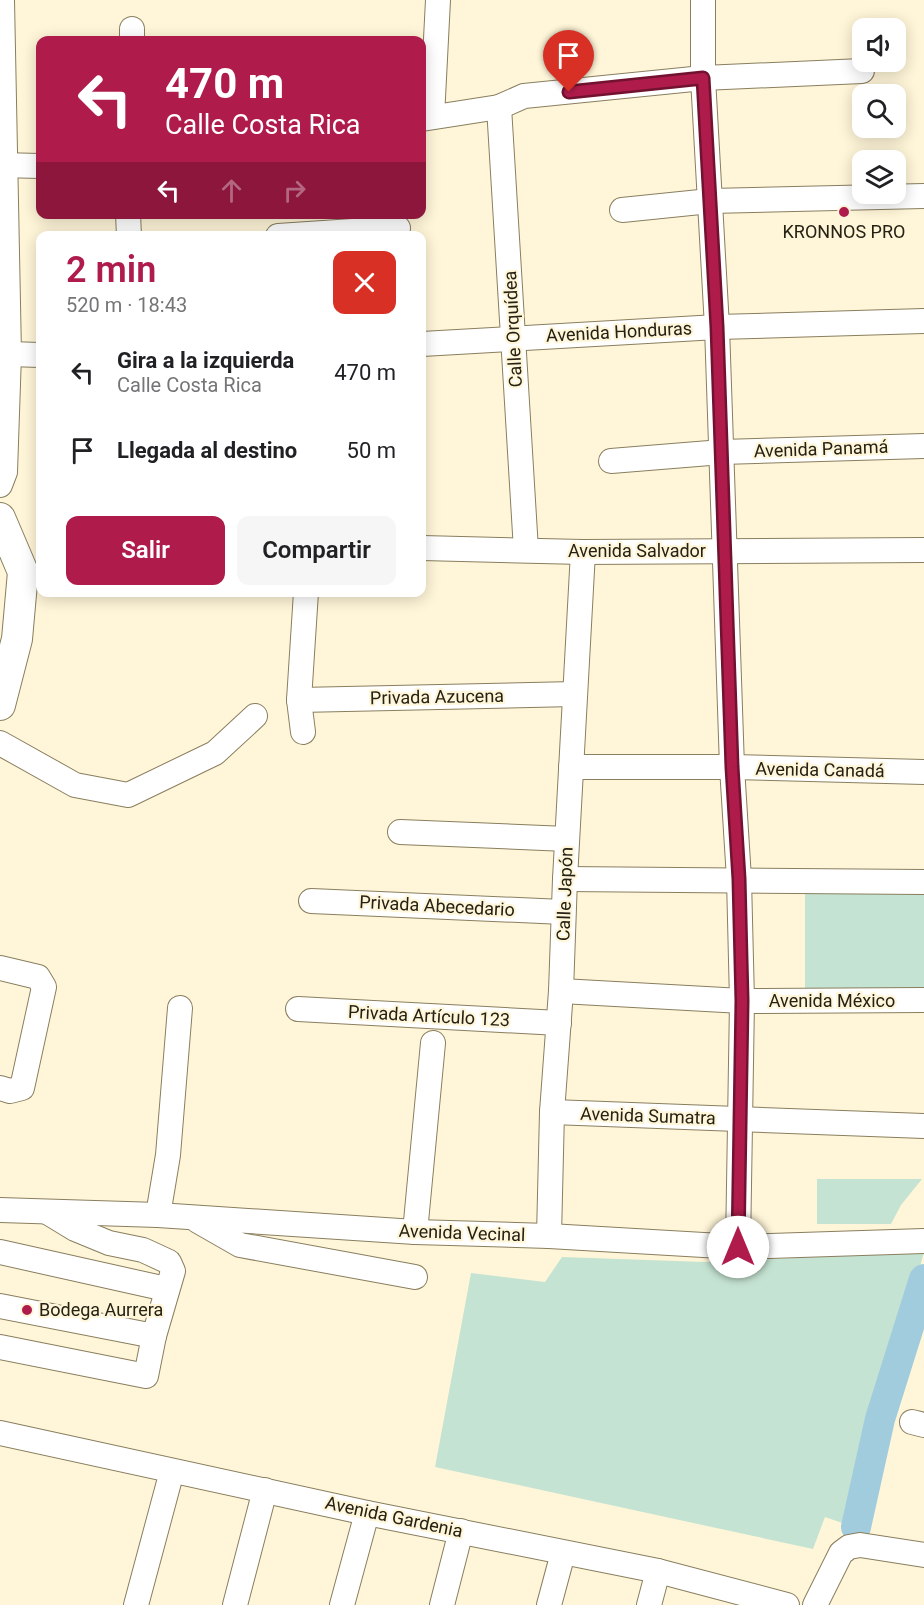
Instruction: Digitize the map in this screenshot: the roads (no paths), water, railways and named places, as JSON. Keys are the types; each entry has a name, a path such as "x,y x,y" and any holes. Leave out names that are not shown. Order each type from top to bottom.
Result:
{"main road":[{"path":"0,518 21,570 17,639 0,705"},
{"path":"0,602 3,574 21,570"}],"street":[{"path":"0,485 5,472 9,354 2,165 2,0"},
{"path":"438,0 427,118 499,107 524,96 703,78 852,71"},
{"path":"704,0 703,78 717,327 732,767 739,879 742,1001 738,1247"},
{"name":"Calle Orquídea","path":"499,107 526,550"},
{"path":"2,165 36,166"},
{"path":"622,210 710,201 924,196"},
{"path":"338,231 398,226"},
{"name":"Avenida Honduras","path":"426,344 717,327 924,321"},
{"path":"9,354 36,355"},
{"name":"Avenida Panamá","path":"611,461 722,452 924,446"},
{"name":"Avenida Salvador","path":"426,548 583,552 924,549"},
{"name":"Calle Japón","path":"549,1236 552,1112 561,991 563,912 583,552"},
{"path":"303,732 299,700 306,597"},
{"name":"Privada Azucena","path":"299,700 575,694"},
{"path":"0,743 75,785 128,795 215,753 255,716"},
{"name":"Avenida Canadá","path":"571,767 732,767 924,772"},
{"path":"400,832 567,839"},
{"path":"565,879 924,882"},
{"name":"Privada Abecedario","path":"310,901 563,912"},
{"path":"0,968 38,977 44,987 22,1088 10,1091 0,1088"},
{"name":"Avenida México","path":"561,991 742,1001 924,1000"},
{"path":"158,1215 168,1155 180,1008"},
{"name":"Privada Artículo 123","path":"298,1009 559,1023"},
{"path":"415,1232 433,1043"},
{"name":"Avenida Sumatra","path":"552,1112 924,1126"},
{"path":"5,1210 169,1283"},
{"name":"Avenida Vecinal","path":"5,1210 158,1215 415,1232 549,1236 738,1247 924,1241"},
{"path":"0,1347 146,1376 154,1336 173,1271 169,1262 143,1250 110,1243 75,1229 45,1211"},
{"path":"194,1218 240,1245 415,1277"},
{"path":"0,1252 169,1283"},
{"path":"0,1306 154,1336"},
{"name":"Avenida Gardenia","path":"0,1432 367,1513 658,1572 754,1600 787,1605"},
{"path":"136,1605 172,1471"},
{"path":"235,1605 265,1490"},
{"path":"342,1605 367,1513"},
{"path":"442,1605 461,1531"},
{"path":"815,1605 841,1553 849,1547 860,1545 924,1555"},
{"path":"549,1605 563,1552"},
{"path":"649,1605 658,1572"}],"waterway":[{"path":"856,1527 880,1419 924,1279"}],"place":[{"name":"KRONNOS PRO","path":"844,212"},
{"name":"Bodega Aurrera","path":"27,1310"}]}
